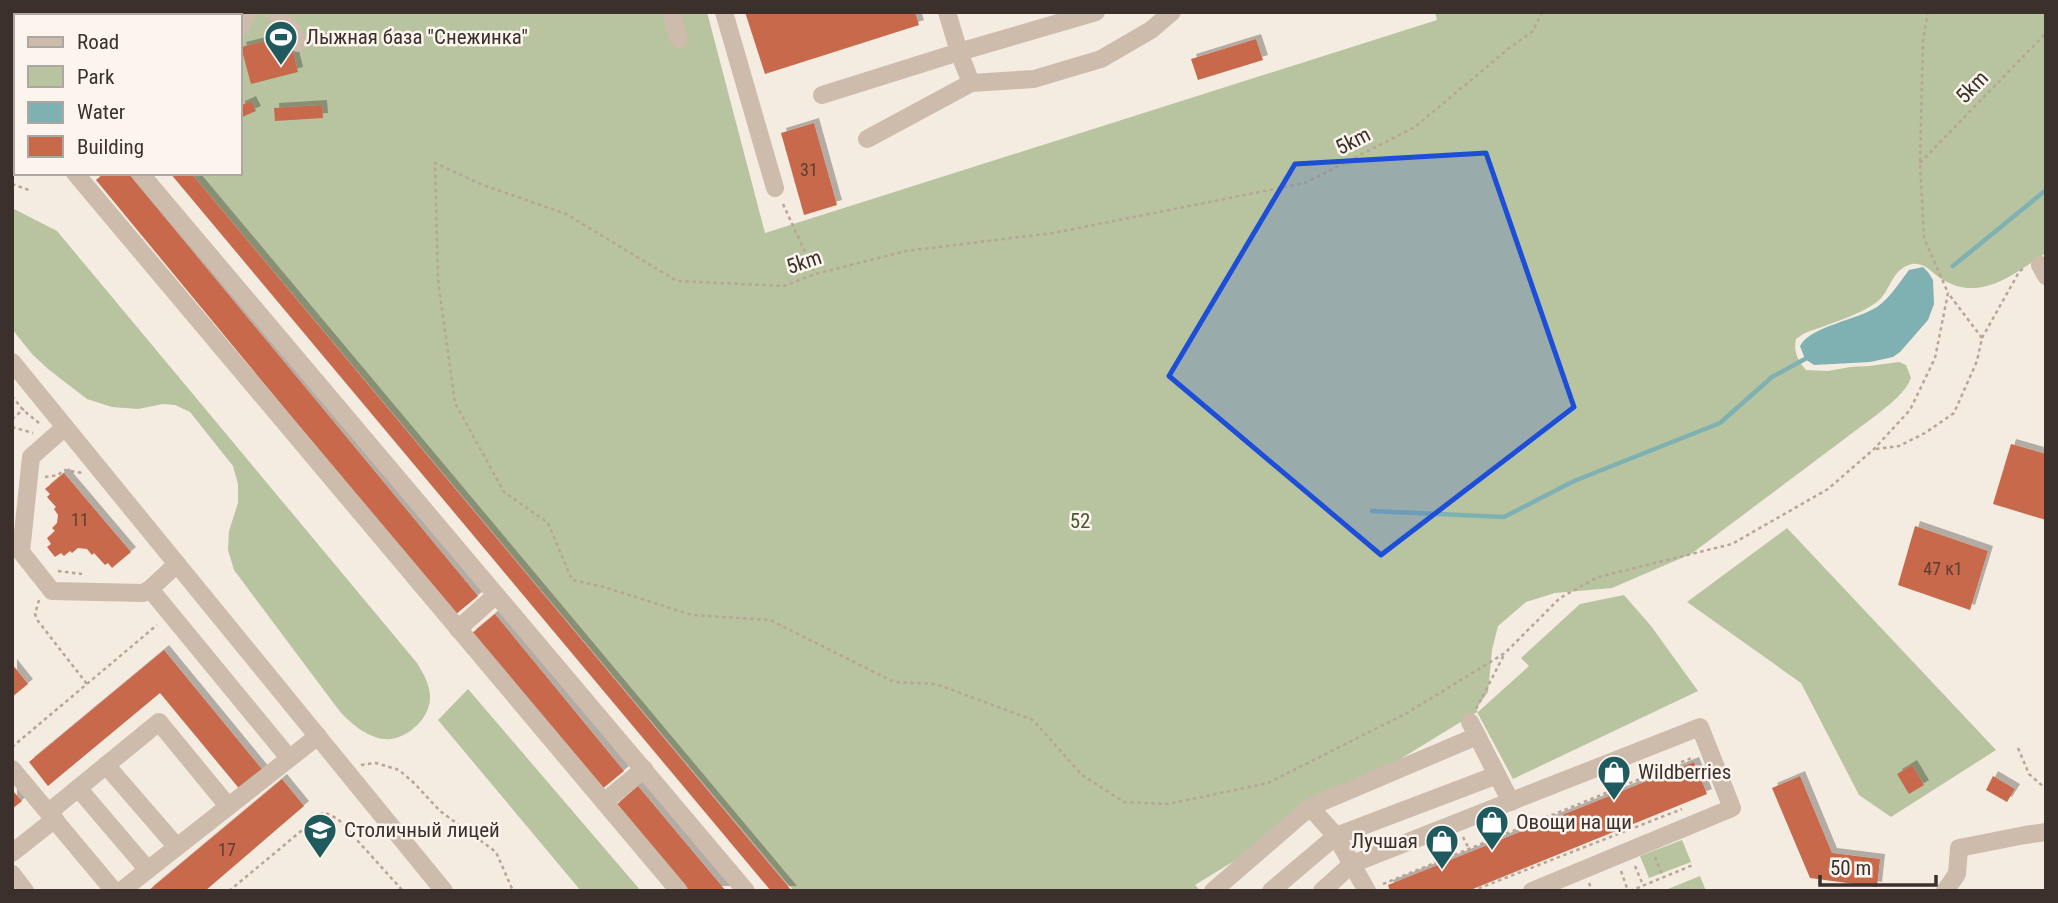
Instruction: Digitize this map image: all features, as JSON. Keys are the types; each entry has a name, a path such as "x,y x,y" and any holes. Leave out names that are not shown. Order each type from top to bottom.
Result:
{"street":[{"path":"274,12 291,29 298,43"},
{"path":"671,12 679,39"},
{"path":"724,12 775,188"},
{"path":"947,12 971,83"},
{"path":"822,95 1096,12"},
{"path":"867,139 971,83 1034,79 1101,60 1151,30 1172,12"},
{"path":"79,175 679,891"},
{"path":"142,175 746,891"},
{"path":"12,362 444,891"},
{"path":"65,427 32,457 21,552 50,576 52,591 143,593 177,564"},
{"path":"150,589 289,758"},
{"path":"458,629 496,595"},
{"path":"12,853 78,788 159,722 228,806"},
{"path":"1322,891 1352,864 1700,726 1732,808 1532,891"},
{"path":"1213,891 1310,807 1474,729 1511,802"},
{"path":"121,891 317,736"},
{"path":"106,765 176,846"},
{"path":"12,769 114,891"},
{"path":"604,802 644,769"},
{"path":"1271,891 1336,836 1497,775"},
{"path":"78,788 148,870"},
{"path":"1310,807 1336,836 1367,891"},
{"path":"1945,891 1957,874 1959,848 2046,832"},
{"path":"12,874 25,891"}],"path":[{"name":"5km","path":"1505,653 1407,713 1268,783 1168,804 1124,802 1082,775 1033,720 936,684 894,682 770,620 692,615 604,587 572,580 548,523 504,492 455,403 438,280 435,163 483,185 566,214 677,281 784,286 816,274 906,251 1053,233 1304,183 1415,127 1533,31 1542,12"},
{"path":"1928,12 1923,40 1920,163 1924,238 1948,293 1982,338"},
{"name":"5km","path":"1920,163 2046,33"},
{"path":"12,184 29,190"},
{"path":"775,188 816,274"},
{"path":"1874,449 1899,446 1925,433 1954,413 1977,361 1982,338 2019,272 2037,269"},
{"path":"1474,729 1505,653 1560,598 1598,577 1732,544 1828,489 1874,449 1910,410 1923,386 1935,358 1948,293"},
{"path":"29,474 36,478 58,475 64,470 86,474"},
{"path":"82,574 50,576 35,614 88,684"},
{"path":"12,747 170,614"},
{"path":"2018,748 2029,774 2046,789"},
{"path":"1367,891 1710,751"},
{"path":"344,768 376,762 399,770 440,811 496,852 513,891"},
{"path":"1472,891 1681,810"},
{"path":"229,891 324,812 338,819 403,891"},
{"path":"1463,837 1469,849"},
{"path":"1630,891 1693,865"},
{"path":"1488,885 1490,891"}],"highlighted area":[{"path":"1486,153 1574,407 1381,555 1169,376 1295,164"}],"green space":[{"name":"52","path":"707,12 765,233 1437,20 1435,12 2046,12 2046,253 2008,277 1982,287 1954,285 1924,266 1912,264 1895,275 1877,302 1796,339 1797,356 1806,370 1828,371 1899,362 1906,365 1911,378 1901,393 1879,413 1691,554 1612,588 1555,593 1526,602 1498,626 1492,650 1488,692 1476,709 1478,712 1529,666 1521,658 1580,604 1624,595 1651,626 1698,691 1513,779 1477,712 1195,885 1201,891 794,891 193,175 242,175 242,14 182,14"},
{"path":"12,208 57,231 417,663 428,685 429,707 421,721 408,733 384,739 364,732 353,724 338,709 234,570 228,550 229,531 238,503 238,484 233,466 190,412 175,405 163,404 138,409 112,407 87,399 48,369 12,329"},
{"path":"1787,528 1996,750 1891,817 1859,795 1801,683 1687,602"},
{"path":"468,689 641,891 581,891 438,720"},
{"path":"1682,840 1691,862 1649,878 1640,856"},
{"path":"1700,876 1706,891 1663,891"}],"water":[{"path":"1923,267 1933,280 1934,304 1928,320 1900,352 1893,357 1870,362 1814,365 1805,359 1800,346 1806,339 1824,328 1877,307 1909,270"}],"building":[{"path":"745,12 915,12 919,25 765,74"},
{"path":"289,35 298,72 251,84 242,47"},
{"path":"1256,39 1263,60 1198,80 1191,59"},
{"path":"251,101 256,111 242,117 242,105"},
{"path":"322,105 323,118 275,121 274,108"},
{"path":"814,123 837,205 804,215 781,133"},
{"path":"102,175 130,175 478,596 455,615 96,180"},
{"path":"172,175 193,175 792,891 771,891"},
{"path":"2011,444 2046,454 2046,520 1993,504"},
{"path":"64,473 131,552 112,568 87,549 78,548 72,553 70,551 64,556 61,553 55,557 47,547 51,544 47,538 55,531 52,528 57,523 58,515 54,509 56,507 47,497 50,494 45,489"},
{"path":"1915,526 1988,551 1970,610 1898,585"},
{"path":"495,614 624,771 601,790 471,634"},
{"path":"164,650 265,773 242,792 160,693 48,786 29,762"},
{"path":"12,664 28,684 12,697"},
{"path":"1694,762 1707,794 1468,891 1390,891 1388,885"},
{"path":"1912,765 1924,785 1909,794 1897,774"},
{"path":"1800,776 1832,853 1880,859 1877,887 1810,878 1772,788"},
{"path":"1993,776 2015,789 2007,802 1986,790"},
{"path":"282,779 304,806 205,891 148,891"},
{"path":"638,786 726,891 686,891 615,806"},
{"path":"12,790 22,801 12,809"}],"waterway":[{"path":"1953,266 2046,190"},
{"path":"1372,511 1504,517 1574,481 1720,423 1772,377 1805,359"}],"place":[{"name":"Лыжная база \"Снежинка\"","path":"281,67"},
{"name":"Wildberries","path":"1614,802"},
{"name":"Овощи на щи","path":"1492,852"},
{"name":"Столичный лицей","path":"320,860"},
{"name":"Лучшая","path":"1442,871"}]}
